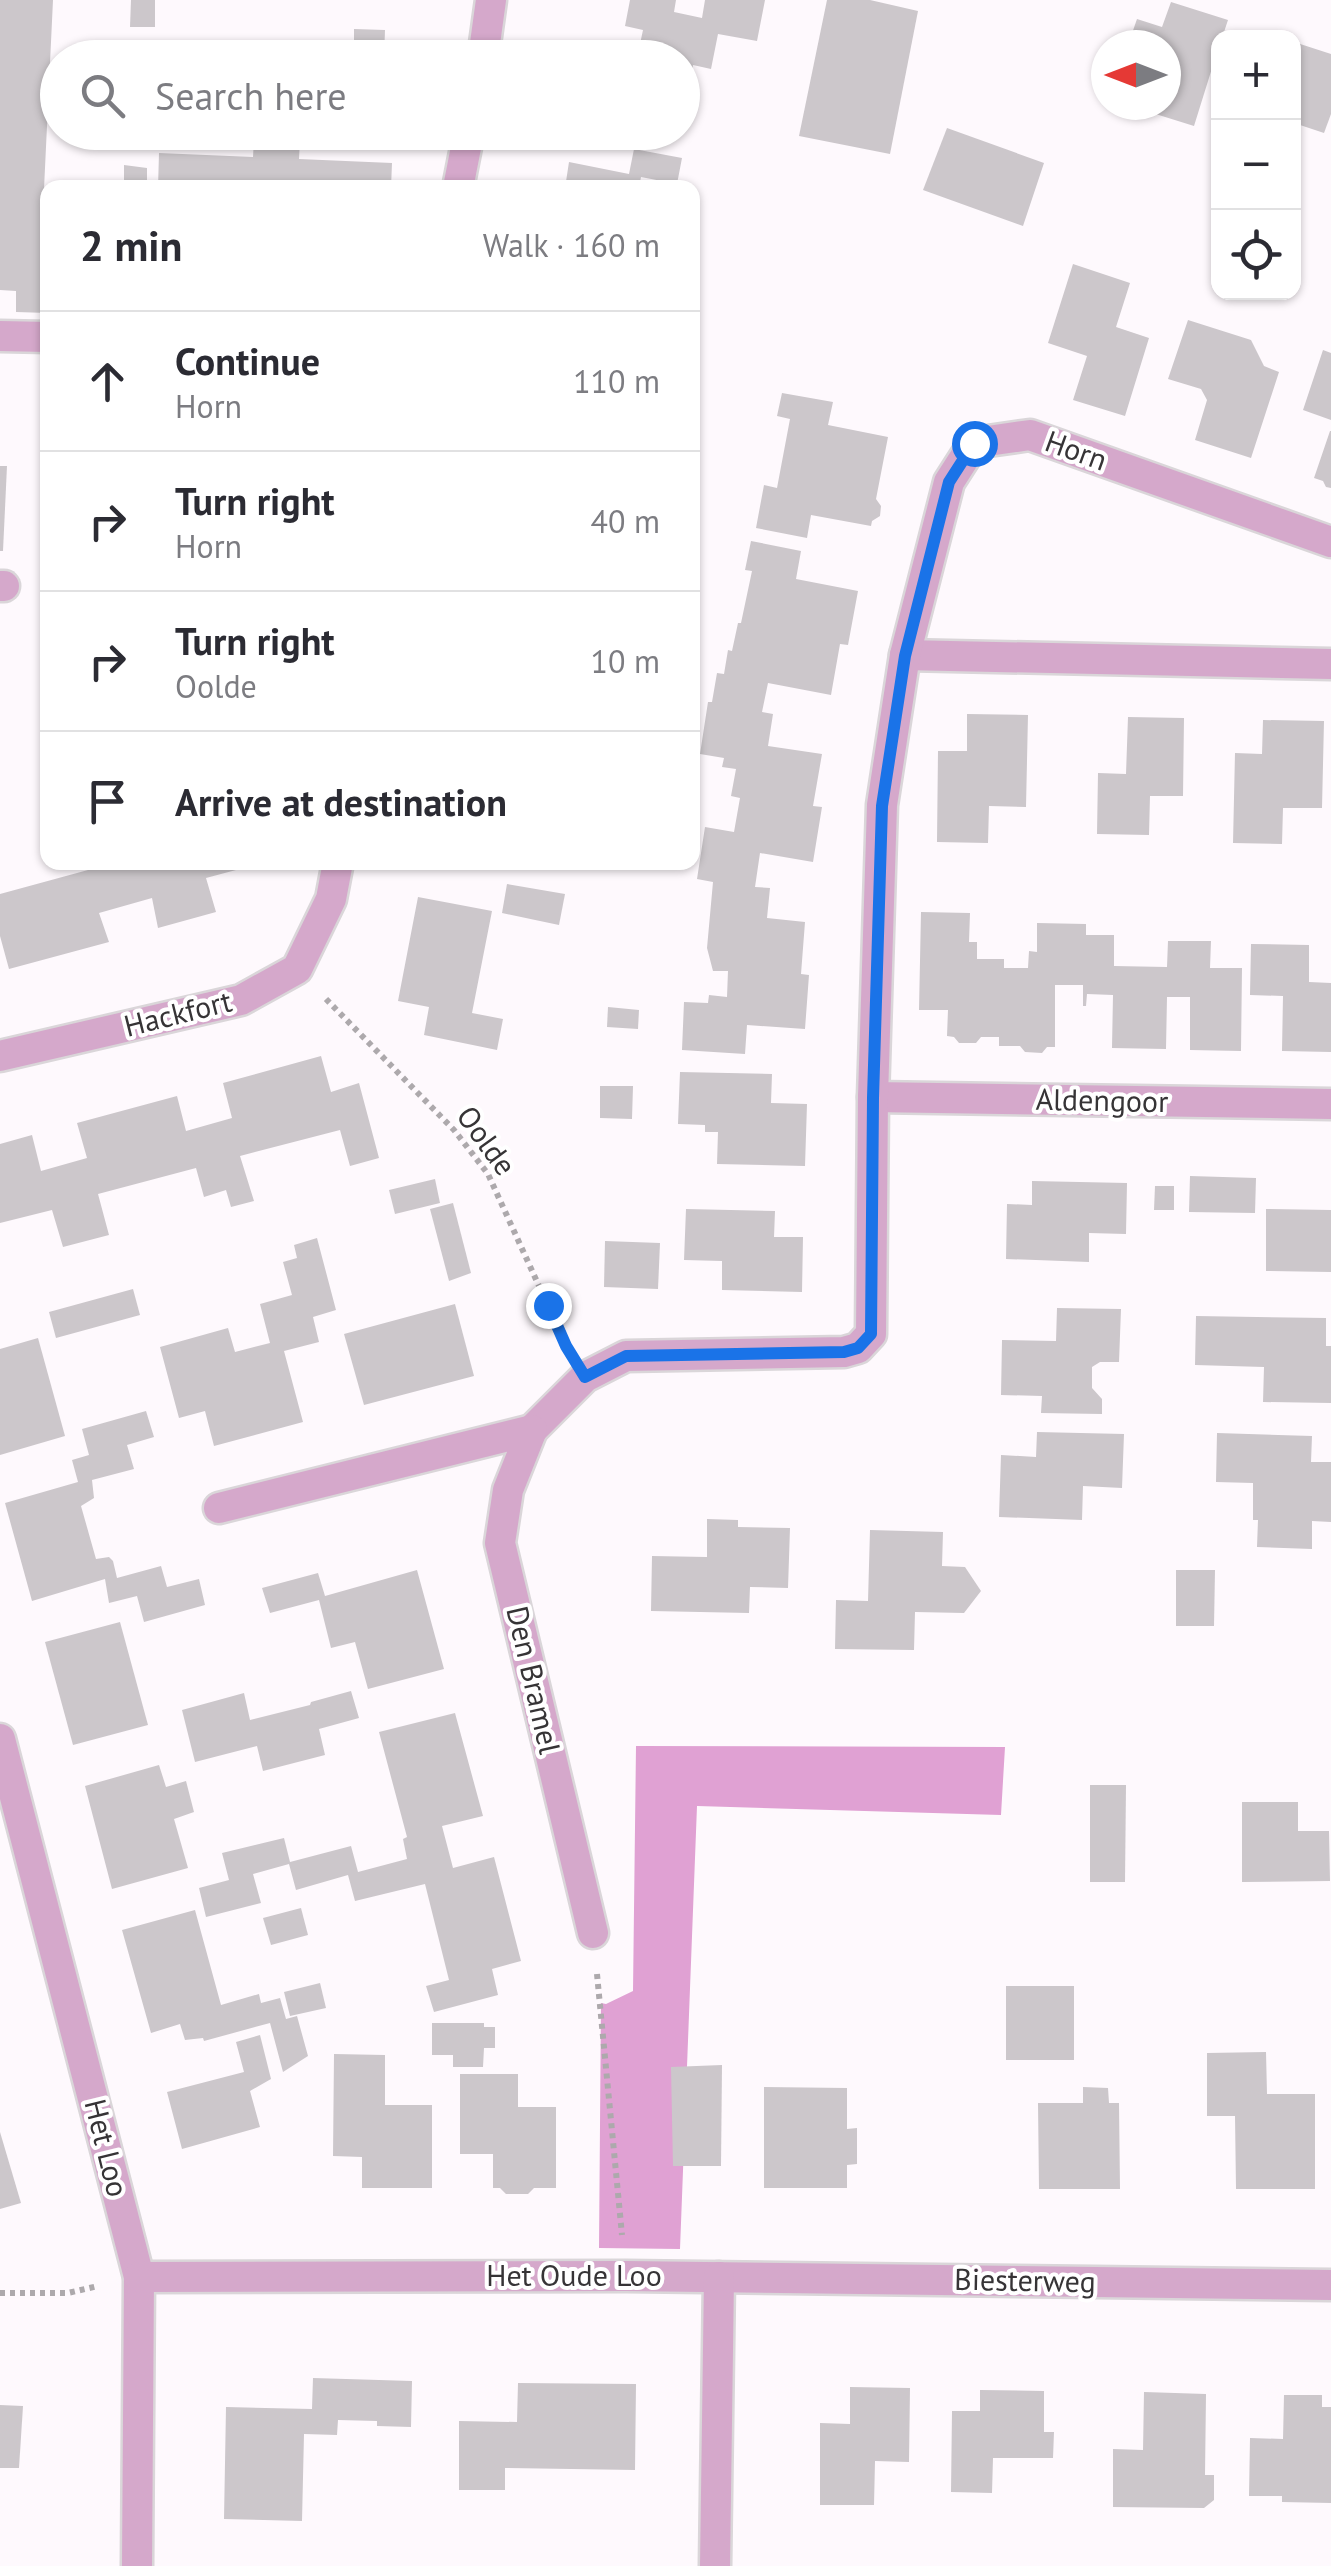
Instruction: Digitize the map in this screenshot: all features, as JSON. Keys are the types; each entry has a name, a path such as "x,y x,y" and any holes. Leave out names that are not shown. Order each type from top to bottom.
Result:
{"street":[{"path":"486,40 491,0"},
{"path":"459,180 465,150"},
{"path":"0,336 40,336"},
{"name":"Horn","path":"585,1377 626,1356 844,1352 858,1348 871,1334 882,806 905,656 949,482 974,443 1030,435 1331,542"},
{"path":"905,656 1331,664"},
{"path":"298,970 332,899 337,870"},
{"name":"Hackfort","path":"0,1056 241,1000 298,970"},
{"name":"Aldengoor","path":"873,1098 1331,1104"},
{"name":"Den Bramel","path":"585,1377 532,1430 508,1490 500,1543 593,1933"},
{"path":"219,1508 532,1430"},
{"name":"Het Loo","path":"0,1739 139,2277 137,2566"},
{"name":"Het Oude Loo","path":"139,2277 719,2277"},
{"path":"715,2566 719,2277"},
{"name":"Biesterweg","path":"719,2277 1331,2285"}],"path":[{"name":"Oolde","path":"298,970 454,1130 488,1174 566,1346 585,1377"},
{"path":"593,1933 626,2276"},
{"path":"0,2292 68,2292 139,2277"}],"shaded area":[{"path":"636,1746 1005,1747 1001,1815 697,1806 680,2249 599,2248 601,2003 633,1991"}],"building":[{"path":"0,0 53,0 51,40 40,40 40,150 46,150 44,180 40,180 40,313 16,312 16,291 0,290"},
{"path":"131,0 155,0 155,27 130,27"},
{"path":"630,0 676,0 674,12 702,18 705,0 765,0 757,41 718,34 711,69 700,67 700,40 641,40 643,30 625,26"},
{"path":"827,0 870,0 918,11 890,154 799,136"},
{"path":"1171,2 1228,20 1225,30 1211,30 1211,71 1194,126 1175,120 1181,120 1181,30 1133,30 1137,19 1162,27"},
{"path":"354,29 385,30 385,40 354,40"},
{"path":"1301,44 1331,54 1331,114 1324,133 1301,125"},
{"path":"947,128 1044,163 1023,226 923,190"},
{"path":"253,150 299,150 299,159 392,163 391,180 158,180 159,153 253,157"},
{"path":"634,150 682,158 678,180 566,180 569,162 629,174"},
{"path":"124,165 147,168 147,180 124,180"},
{"path":"1073,264 1130,283 1116,327 1149,338 1125,416 1073,400 1087,356 1048,343"},
{"path":"1188,320 1251,340 1264,366 1279,372 1251,458 1195,440 1207,400 1201,389 1168,379"},
{"path":"1323,350 1331,353 1331,420 1303,410"},
{"path":"782,393 833,402 828,425 888,437 876,499 881,506 880,516 871,526 811,515 807,538 756,528 764,485 777,488 790,419 777,416"},
{"path":"1331,431 1331,488 1314,478"},
{"path":"0,466 7,466 3,551 0,551"},
{"path":"751,541 801,551 796,579 858,591 848,645 840,644 831,695 768,683 762,712 773,714 768,746 822,754 813,806 822,807 813,862 760,853 755,887 770,888 767,918 805,922 801,974 809,975 805,1029 747,1025 745,1054 682,1050 684,1002 708,1003 709,995 727,997 728,971 713,971 707,948 713,882 697,879 705,827 734,832 740,798 731,796 736,769 722,767 724,758 700,754 717,673 724,674 728,650 732,651 741,623 752,571 745,570"},
{"path":"967,714 1028,715 1026,807 989,806 988,843 937,842 938,751 967,751"},
{"path":"1128,717 1184,718 1183,796 1150,796 1149,835 1097,834 1098,773 1126,774"},
{"path":"1263,720 1324,721 1322,808 1283,808 1282,844 1233,843 1235,753 1262,754"},
{"path":"88,870 236,870 206,878 216,912 158,928 152,898 99,913 109,942 9,969 0,936 0,894"},
{"path":"507,884 565,894 559,925 502,913"},
{"path":"418,897 492,911 472,1013 503,1019 497,1050 424,1035 429,1007 398,1001"},
{"path":"921,912 970,913 969,942 977,942 977,959 1004,959 1004,968 1028,968 1029,951 1037,952 1037,923 1086,924 1086,935 1114,935 1114,966 1167,967 1168,941 1211,941 1210,968 1242,968 1241,1051 1190,1050 1190,997 1167,997 1166,1049 1112,1048 1113,995 1087,994 1083,1006 1083,985 1055,985 1055,1047 1047,1047 1042,1053 1025,1052 1020,1046 999,1046 999,1037 959,1043 947,1036 948,1010 919,1010"},
{"path":"1251,944 1309,945 1309,982 1331,983 1331,1052 1282,1051 1283,996 1250,995"},
{"path":"608,1007 639,1010 638,1029 607,1027"},
{"path":"321,1056 331,1092 359,1083 379,1158 350,1166 340,1130 240,1156 254,1201 231,1207 226,1190 204,1197 196,1168 98,1194 109,1235 63,1247 52,1210 0,1223 0,1144 32,1135 41,1171 87,1158 77,1123 177,1096 186,1131 232,1118 223,1083"},
{"path":"680,1072 772,1074 771,1103 807,1104 805,1166 717,1164 718,1132 705,1132 705,1125 678,1124"},
{"path":"600,1086 633,1086 632,1119 600,1118"},
{"path":"1190,1176 1256,1178 1255,1213 1189,1212"},
{"path":"435,1179 440,1203 395,1214 389,1190"},
{"path":"1032,1181 1127,1183 1126,1234 1089,1233 1089,1262 1006,1259 1007,1204 1032,1205"},
{"path":"1155,1186 1174,1186 1174,1210 1154,1210"},
{"path":"453,1203 471,1273 449,1281 430,1209"},
{"path":"686,1209 775,1211 774,1237 803,1237 802,1292 722,1290 722,1261 684,1260"},
{"path":"1266,1209 1331,1210 1331,1272 1266,1271"},
{"path":"317,1238 336,1310 313,1317 319,1342 284,1351 303,1422 214,1446 205,1411 179,1418 160,1347 228,1328 235,1352 270,1343 260,1304 292,1295 283,1262 297,1258 294,1245"},
{"path":"605,1241 660,1243 658,1289 604,1287"},
{"path":"133,1289 140,1315 56,1338 49,1312"},
{"path":"455,1304 474,1376 364,1405 344,1334"},
{"path":"1057,1308 1121,1309 1119,1362 1100,1362 1092,1367 1092,1388 1102,1399 1102,1414 1041,1413 1042,1396 1001,1395 1002,1340 1056,1341"},
{"path":"1196,1316 1326,1318 1326,1346 1331,1346 1331,1403 1263,1402 1264,1367 1195,1365"},
{"path":"38,1338 65,1436 0,1455 0,1349"},
{"path":"146,1411 154,1437 127,1445 134,1469 92,1480 94,1498 81,1506 96,1559 109,1557 117,1578 161,1566 167,1587 199,1579 205,1605 144,1622 137,1596 109,1603 105,1579 32,1601 5,1503 78,1482 72,1460 89,1455 82,1429"},
{"path":"1037,1432 1124,1434 1122,1488 1083,1486 1082,1520 999,1517 1001,1455 1036,1457"},
{"path":"1217,1433 1312,1436 1311,1462 1331,1462 1331,1522 1312,1521 1312,1549 1257,1547 1253,1483 1216,1482"},
{"path":"707,1519 738,1520 738,1527 790,1528 788,1588 750,1587 749,1613 651,1611 652,1556 707,1557"},
{"path":"870,1530 943,1532 942,1566 965,1567 981,1591 964,1613 915,1612 914,1650 835,1649 836,1600 868,1601"},
{"path":"417,1570 444,1669 368,1689 355,1642 331,1648 319,1600 270,1613 262,1588 318,1573 325,1596"},
{"path":"1176,1570 1215,1570 1214,1626 1176,1626"},
{"path":"120,1622 148,1725 73,1745 45,1642"},
{"path":"351,1691 359,1718 319,1729 325,1755 263,1771 257,1746 195,1762 182,1710 244,1693 250,1720"},
{"path":"455,1713 483,1816 442,1826 453,1868 494,1857 521,1961 492,1969 498,1995 434,2012 426,1986 449,1980 425,1884 355,1901 348,1875 296,1890 289,1864 253,1874 261,1903 206,1917 199,1888 229,1880 222,1853 284,1838 290,1862 351,1846 358,1872 407,1859 403,1839 407,1837 379,1732"},
{"path":"159,1765 166,1787 186,1781 194,1812 174,1819 188,1868 112,1889 85,1786"},
{"path":"1090,1785 1126,1785 1125,1882 1090,1882"},
{"path":"1242,1802 1298,1802 1298,1831 1329,1831 1330,1881 1242,1882"},
{"path":"301,1908 308,1935 271,1945 263,1918"},
{"path":"195,1910 221,2005 259,1994 261,2003 280,1998 286,2019 297,2016 308,2056 283,2072 270,2023 204,2041 185,2040 180,2024 151,2033 122,1930"},
{"path":"320,1983 326,2008 290,2016 284,1992"},
{"path":"1006,1986 1074,1986 1074,2060 1006,2060"},
{"path":"432,2023 484,2023 484,2027 495,2027 495,2048 484,2048 483,2067 453,2067 453,2055 432,2055"},
{"path":"260,2035 271,2079 250,2091 260,2127 182,2149 167,2092 244,2072 236,2042"},
{"path":"1266,2052 1267,2094 1315,2094 1315,2189 1236,2189 1235,2116 1207,2116 1207,2053"},
{"path":"334,2054 385,2055 385,2105 432,2105 432,2188 362,2188 362,2157 333,2156"},
{"path":"722,2065 721,2166 673,2166 671,2067"},
{"path":"460,2074 518,2074 518,2107 556,2107 556,2188 506,2194 493,2188 493,2154 460,2154"},
{"path":"764,2087 847,2088 847,2129 857,2128 857,2164 847,2165 847,2188 764,2188"},
{"path":"1083,2087 1108,2088 1109,2103 1119,2103 1120,2189 1039,2189 1038,2103 1083,2103"},
{"path":"0,2132 21,2203 0,2209"},
{"path":"313,2378 412,2381 411,2427 338,2420 337,2435 304,2434 302,2521 224,2519 226,2407 312,2409"},
{"path":"518,2383 636,2384 635,2470 505,2468 505,2490 459,2490 459,2421 517,2422"},
{"path":"850,2387 910,2388 909,2462 875,2461 874,2505 820,2505 820,2423 850,2424"},
{"path":"980,2390 1044,2391 1044,2432 1054,2432 1053,2458 993,2458 992,2493 951,2492 952,2411 980,2411"},
{"path":"1144,2392 1206,2394 1205,2475 1214,2475 1214,2500 1204,2508 1113,2507 1113,2449 1143,2450"},
{"path":"1284,2395 1322,2395 1322,2407 1331,2407 1331,2503 1282,2502 1282,2496 1249,2496 1250,2438 1283,2439"},
{"path":"0,2405 23,2406 19,2468 0,2468"}],"route":[{"path":"548,1305 585,1377 626,1356 844,1352 858,1348 871,1334 882,806 905,656 949,482 974,443"}]}
